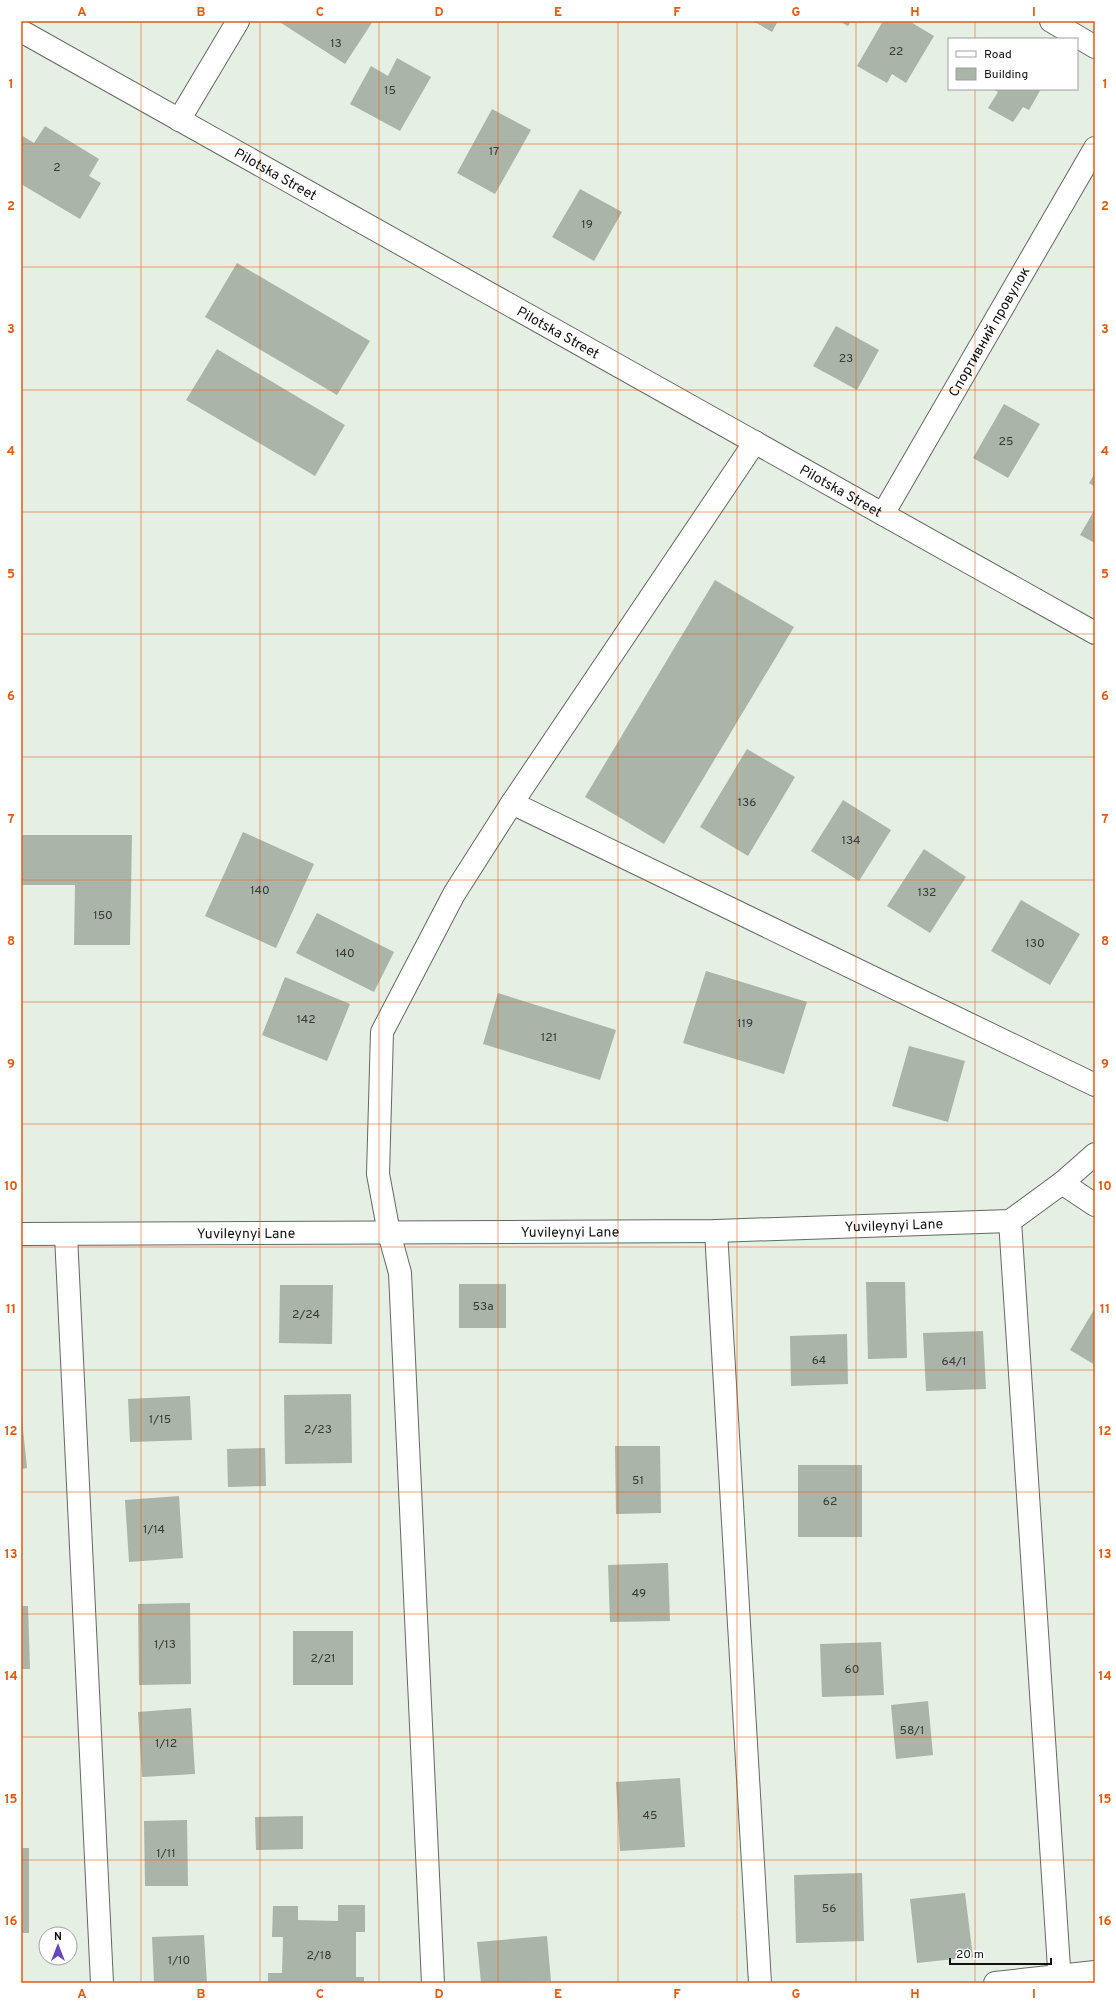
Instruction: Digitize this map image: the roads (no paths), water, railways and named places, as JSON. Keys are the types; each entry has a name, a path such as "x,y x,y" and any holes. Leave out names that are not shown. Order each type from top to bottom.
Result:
{"street":[{"path":"179,120 238,21"},
{"path":"1051,21 1095,46"},
{"name":"Pilotska Street","path":"21,31 1095,634"},
{"name":"Спортивний провулок","path":"882,514 1095,148"},
{"path":"433,1983 400,1273 389,1234 378,1174 382,1032 454,894 512,803 755,442"},
{"path":"512,803 1095,1085"},
{"path":"1060,1979 1010,1221 1062,1183 1095,1154"},
{"path":"1062,1183 1095,1205"},
{"name":"Yuvileynyi Lane","path":"21,1234 389,1234 716,1231 1010,1221"},
{"path":"716,1231 760,1983"},
{"path":"66,1235 102,1983"},
{"path":"995,1983 1060,1979 1095,1972"}]}
